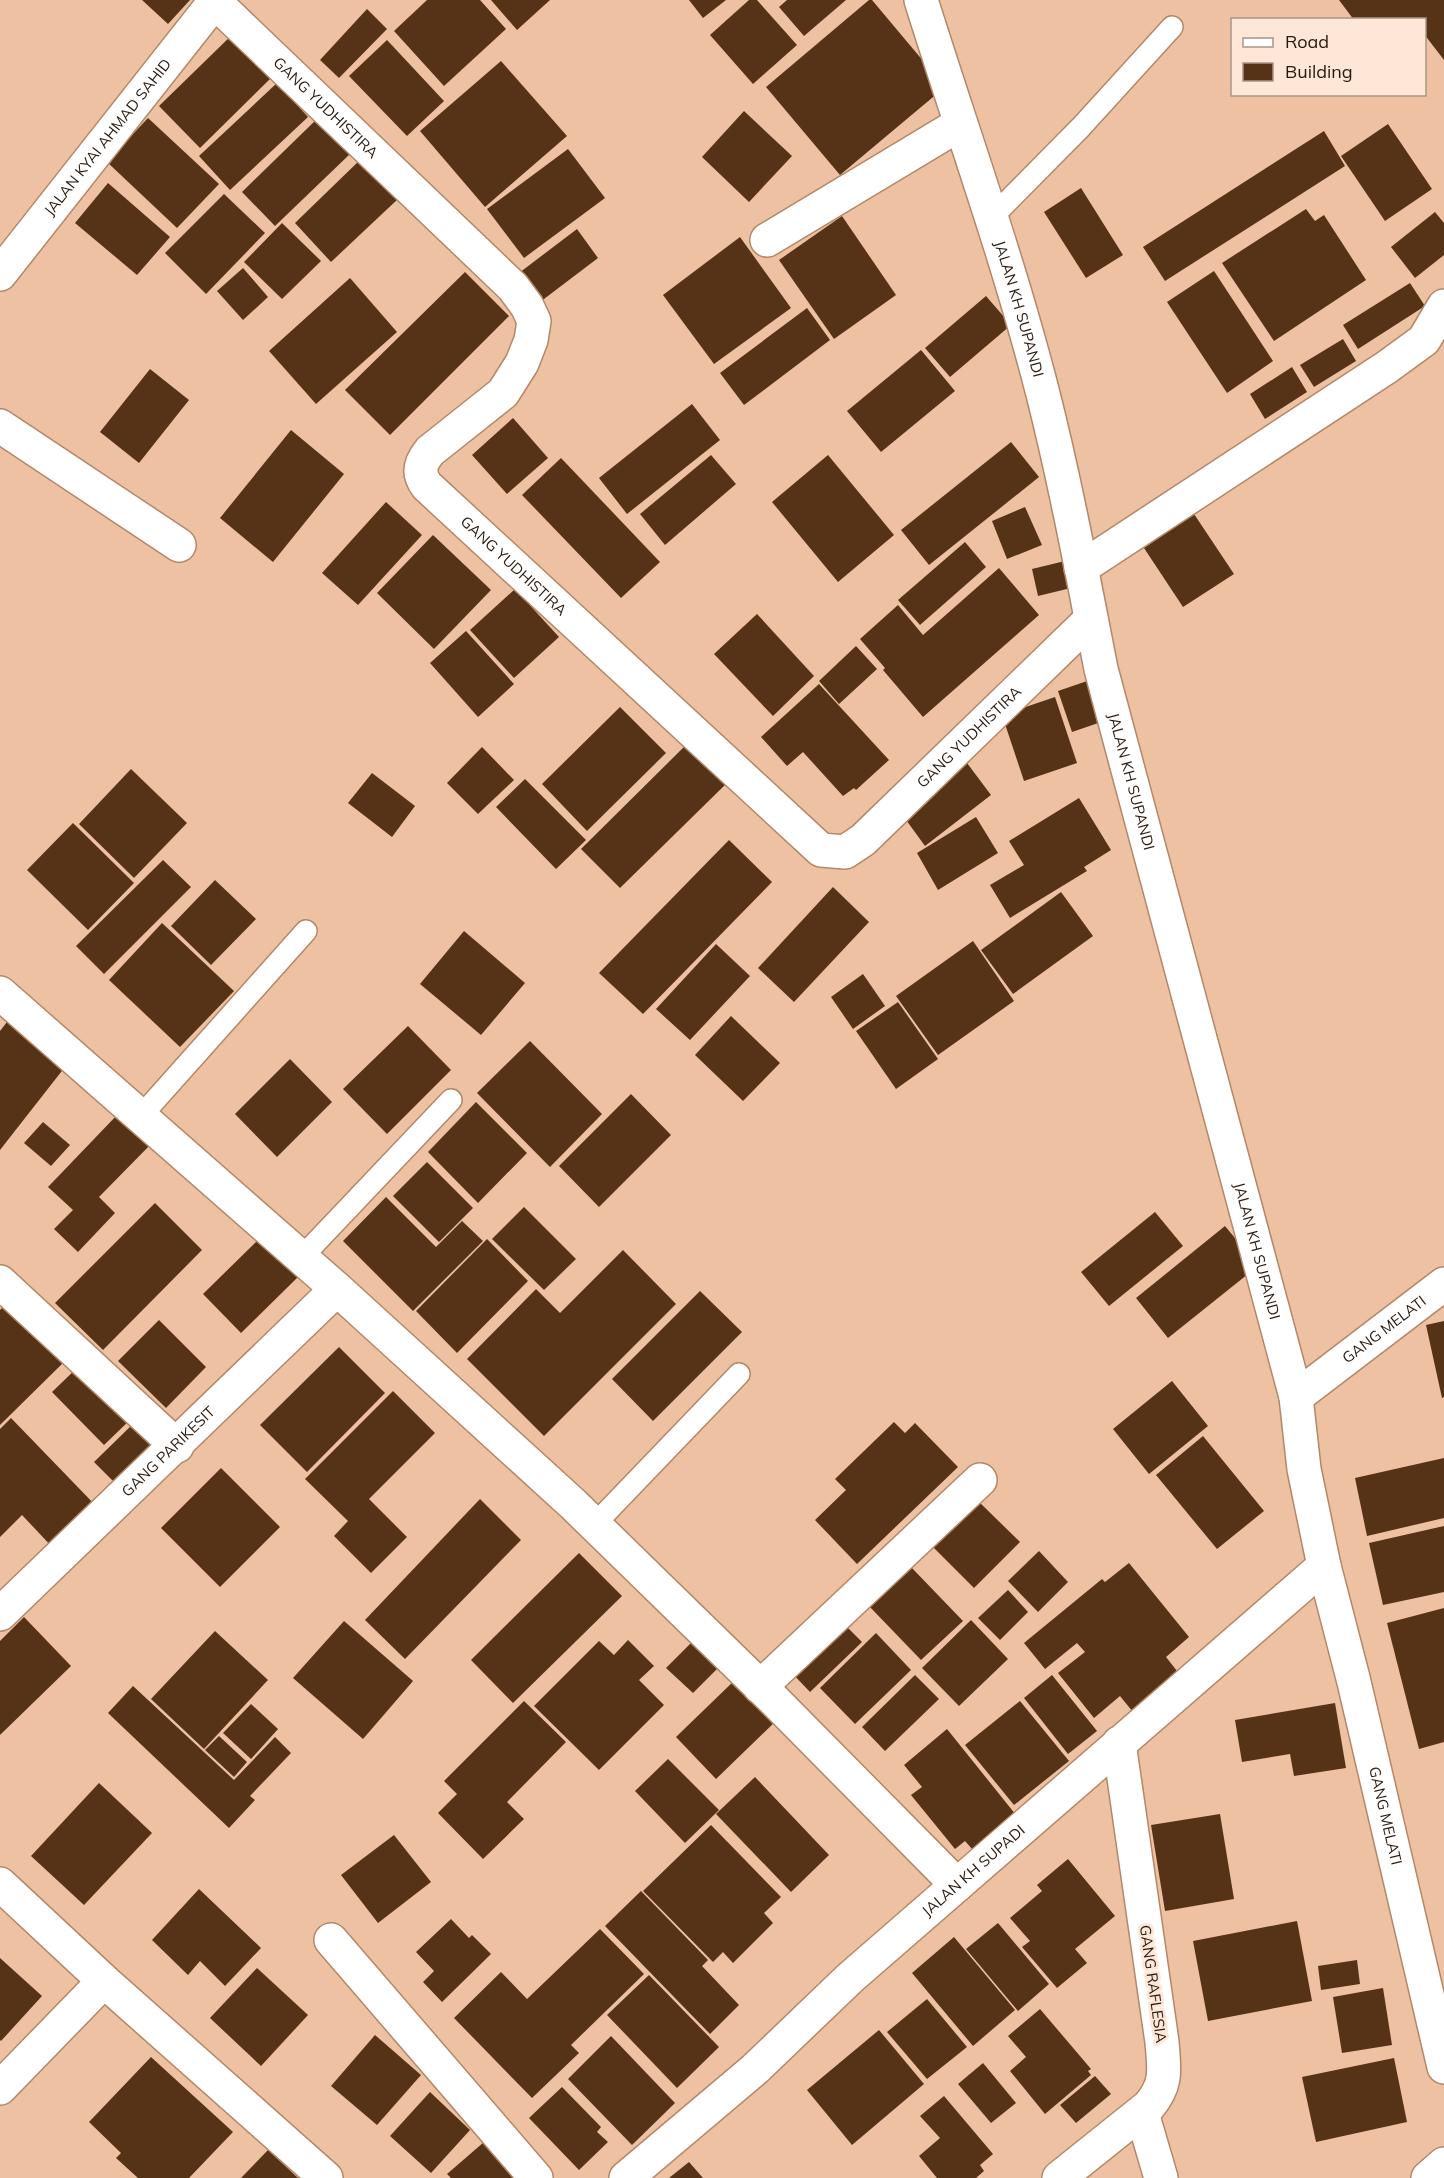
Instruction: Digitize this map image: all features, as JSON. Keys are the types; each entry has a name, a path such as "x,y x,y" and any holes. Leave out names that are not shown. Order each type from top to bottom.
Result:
{"street":[{"name":"JALAN KH SUPANDI","path":"921,0 960,124 993,216 1043,394 1101,669 1296,1397 1304,1469 1324,1566"},
{"name":"JALAN KYAI AHMAD SAHID","path":"3,261 216,1"},
{"name":"GANG YUDHISTIRA","path":"216,1 513,287 527,306 534,321 531,340 522,363 507,386 493,402 430,451 422,460 420,473 422,480 821,850 845,852 862,840 1091,620"},
{"path":"767,240 960,124"},
{"path":"1081,568 1387,367 1424,340 1444,306"},
{"path":"0,426 179,545"},
{"path":"0,993 337,1289 594,1525 760,1687 957,1885"},
{"path":"0,1282 177,1446"},
{"name":"GANG MELATI","path":"1296,1397 1444,1284"},
{"name":"GANG PARIKESIT","path":"0,1614 177,1446 337,1289"},
{"path":"760,1687 980,1480"},
{"name":"GANG MELATI","path":"1324,1566 1357,1694 1444,2067"},
{"name":"JALAN KH SUPADI","path":"626,2178 755,2069 850,1978 1324,1566"},
{"name":"GANG RAFLESIA","path":"1059,2178 1142,2113 1157,2097 1165,2079 1162,2042 1119,1743"},
{"path":"0,1884 104,1981 326,2178"},
{"path":"331,1940 536,2178"},
{"path":"0,2088 104,1981"},
{"path":"1142,2113 1161,2178"},
{"path":"1428,2178 1444,2164"}],"lane":[{"path":"993,216 1081,127 1172,27"},
{"path":"141,1116 306,931"},
{"path":"301,1258 451,1100"},
{"path":"594,1525 739,1374"}],"building":[{"path":"142,0 190,0 168,24"},
{"path":"427,0 480,0 506,29 444,86 394,31"},
{"path":"491,0 550,0 517,30"},
{"path":"689,0 726,0 703,18"},
{"path":"749,0 757,0 797,45 753,84 710,35"},
{"path":"787,0 846,0 804,36 779,7"},
{"path":"869,0 872,0 945,87 840,175 766,87"},
{"path":"1339,0 1444,0 1444,60 1426,37 1426,18 1352,18"},
{"path":"367,9 387,29 339,78 320,60"},
{"path":"236,31 276,73 200,148 159,106"},
{"path":"387,40 444,101 407,136 349,76"},
{"path":"501,61 567,136 485,207 420,131"},
{"path":"277,83 308,117 230,190 199,156"},
{"path":"744,111 792,156 749,202 702,157"},
{"path":"148,118 219,184 177,228 107,162"},
{"path":"318,118 351,153 275,226 242,192"},
{"path":"1388,124 1432,189 1385,221 1341,156"},
{"path":"1324,131 1345,166 1165,281 1143,247"},
{"path":"568,149 605,198 524,258 487,209"},
{"path":"362,158 399,198 331,262 295,223"},
{"path":"108,183 170,237 137,275 75,223"},
{"path":"1081,188 1123,255 1086,278 1044,212"},
{"path":"224,194 265,233 206,294 165,253"},
{"path":"1306,209 1315,221 1324,215 1366,280 1274,341 1222,263"},
{"path":"1435,212 1444,223 1444,255 1415,278 1391,247"},
{"path":"842,216 896,295 834,339 779,260"},
{"path":"282,223 321,261 282,299 244,262"},
{"path":"577,229 598,258 540,302 519,273"},
{"path":"740,237 791,308 714,364 663,295"},
{"path":"243,268 268,297 243,320 217,291"},
{"path":"1214,271 1273,361 1227,393 1167,302"},
{"path":"465,272 509,316 390,435 345,390"},
{"path":"350,278 397,332 316,404 269,351"},
{"path":"1410,283 1425,306 1358,349 1343,325"},
{"path":"986,296 1011,325 950,377 925,348"},
{"path":"807,308 830,340 744,405 720,373"},
{"path":"1343,339 1356,361 1314,387 1300,365"},
{"path":"921,350 955,391 881,452 847,411"},
{"path":"1292,367 1307,392 1265,419 1250,394"},
{"path":"150,369 189,400 139,463 100,432"},
{"path":"692,404 720,440 627,514 599,478"},
{"path":"513,418 548,458 507,494 472,455"},
{"path":"291,430 344,474 273,562 220,518"},
{"path":"1011,442 1039,477 929,565 901,530"},
{"path":"711,455 736,484 665,545 640,514"},
{"path":"828,455 894,535 838,582 772,502"},
{"path":"561,458 660,562 621,598 522,495"},
{"path":"386,502 422,535 358,605 322,573"},
{"path":"1025,507 1042,545 1007,559 992,521"},
{"path":"1194,514 1234,574 1183,607 1144,548"},
{"path":"433,535 491,590 434,649 377,593"},
{"path":"965,542 986,567 920,625 898,600"},
{"path":"1065,561 1071,588 1038,596 1032,569"},
{"path":"999,568 1039,615 923,717 860,639 898,605 923,635"},
{"path":"515,589 559,637 514,678 470,630"},
{"path":"757,614 814,676 773,716 714,654"},
{"path":"466,631 514,684 478,717 430,663"},
{"path":"856,646 877,669 839,704 819,681"},
{"path":"1093,679 1107,720 1072,732 1058,691"},
{"path":"819,684 889,760 856,790 854,788 843,796 803,752 787,766 761,737"},
{"path":"1055,697 1077,763 1024,781 1002,715"},
{"path":"620,707 666,753 587,831 542,784"},
{"path":"690,741 729,781 620,888 581,849"},
{"path":"482,747 514,780 478,814 447,783"},
{"path":"967,763 991,795 925,846 901,813"},
{"path":"131,769 187,823 134,878 79,824"},
{"path":"372,773 415,806 392,837 348,803"},
{"path":"525,779 586,840 556,869 496,807"},
{"path":"1079,798 1111,850 1084,867 1087,871 1010,918 990,885 1024,865 1009,841"},
{"path":"976,817 998,853 938,890 917,853"},
{"path":"73,823 134,883 88,930 27,870"},
{"path":"729,840 772,882 643,1014 599,973"},
{"path":"163,860 191,887 104,974 76,946"},
{"path":"215,880 256,919 211,965 171,926"},
{"path":"833,887 869,922 794,1002 758,968"},
{"path":"1061,892 1093,936 1013,994 981,950"},
{"path":"162,923 234,991 180,1047 109,980"},
{"path":"464,931 525,983 481,1035 420,984"},
{"path":"973,941 1014,1001 938,1055 896,996"},
{"path":"716,944 750,976 690,1040 656,1009"},
{"path":"863,974 885,1006 853,1029 831,997"},
{"path":"898,1002 938,1059 896,1089 856,1031"},
{"path":"14,1013 72,1058 0,1150 0,1031"},
{"path":"731,1016 780,1063 743,1101 695,1055"},
{"path":"408,1026 451,1070 387,1134 343,1089"},
{"path":"530,1041 602,1114 550,1167 477,1093"},
{"path":"290,1059 332,1102 277,1157 235,1114"},
{"path":"631,1094 671,1135 599,1207 559,1166"},
{"path":"476,1102 527,1153 478,1203 428,1152"},
{"path":"119,1113 151,1144 99,1197 115,1213 78,1252 54,1229 73,1210 48,1187"},
{"path":"43,1122 70,1145 51,1166 24,1143"},
{"path":"427,1162 473,1208 439,1242 393,1196"},
{"path":"386,1197 436,1247 462,1221 483,1241 413,1311 343,1241"},
{"path":"155,1203 202,1250 103,1350 55,1303"},
{"path":"524,1207 576,1259 544,1290 492,1239"},
{"path":"1155,1212 1183,1246 1109,1306 1081,1272"},
{"path":"1225,1226 1258,1266 1168,1338 1136,1298"},
{"path":"260,1238 298,1277 241,1333 203,1294"},
{"path":"487,1239 528,1281 457,1353 416,1311"},
{"path":"623,1250 676,1304 544,1436 467,1359 536,1289 560,1313"},
{"path":"700,1291 742,1332 653,1421 612,1379"},
{"path":"9,1301 66,1360 0,1425 0,1310"},
{"path":"159,1320 206,1367 166,1408 118,1361"},
{"path":"1444,1321 1444,1397 1442,1398 1426,1325"},
{"path":"339,1347 385,1393 307,1472 260,1425"},
{"path":"80,1365 132,1418 104,1445 52,1392"},
{"path":"1172,1381 1208,1426 1149,1474 1113,1429"},
{"path":"393,1391 435,1433 369,1499 407,1537 371,1573 334,1536 348,1521 305,1479"},
{"path":"11,1418 98,1508 55,1550 22,1515 0,1537 0,1429"},
{"path":"894,1422 905,1433 915,1423 958,1467 857,1564 815,1520 846,1490 835,1479"},
{"path":"134,1423 163,1452 123,1491 94,1462"},
{"path":"1203,1436 1264,1511 1217,1549 1156,1475"},
{"path":"1444,1458 1444,1518 1367,1536 1355,1478"},
{"path":"221,1468 280,1527 220,1587 161,1528"},
{"path":"974,1497 1020,1542 974,1588 929,1543"},
{"path":"480,1499 521,1540 405,1659 365,1620"},
{"path":"1444,1526 1444,1592 1383,1605 1369,1543"},
{"path":"1039,1551 1068,1582 1038,1612 1008,1581"},
{"path":"579,1553 622,1596 513,1703 471,1660"},
{"path":"1129,1563 1189,1637 1166,1657 1184,1680 1137,1717 1120,1696 1094,1718 1058,1673 1085,1652 1077,1643 1045,1669 1024,1643 1102,1579 1105,1582"},
{"path":"910,1566 963,1621 921,1660 869,1606"},
{"path":"1008,1590 1028,1612 1000,1640 978,1618"},
{"path":"1444,1608 1444,1742 1419,1749 1387,1623"},
{"path":"24,1617 71,1666 0,1735 0,1641"},
{"path":"971,1620 1008,1659 959,1706 922,1668"},
{"path":"344,1621 413,1681 363,1739 293,1678"},
{"path":"841,1621 862,1642 810,1692 790,1671"},
{"path":"215,1631 268,1680 204,1749 151,1699"},
{"path":"876,1633 911,1670 855,1724 820,1688"},
{"path":"699,1635 725,1661 693,1693 666,1668"},
{"path":"628,1640 654,1666 639,1680 664,1705 599,1770 534,1706 599,1641 614,1655"},
{"path":"915,1675 939,1699 885,1751 862,1727"},
{"path":"1052,1675 1097,1731 1068,1754 1024,1698"},
{"path":"737,1678 778,1719 716,1779 676,1737"},
{"path":"133,1686 234,1780 275,1737 291,1753 250,1796 255,1800 229,1828 108,1713"},
{"path":"524,1701 566,1742 507,1802 524,1819 483,1859 438,1813 457,1794 444,1781"},
{"path":"1020,1701 1069,1761 1014,1805 965,1745"},
{"path":"1335,1703 1346,1768 1294,1776 1290,1754 1242,1762 1235,1720"},
{"path":"251,1704 278,1729 251,1759 223,1733"},
{"path":"947,1729 1016,1815 973,1850 965,1841 955,1849 911,1795 922,1787 904,1765"},
{"path":"219,1736 247,1762 234,1777 205,1750"},
{"path":"668,1759 719,1810 685,1843 635,1791"},
{"path":"755,1777 829,1855 791,1892 716,1814"},
{"path":"99,1783 152,1833 84,1905 31,1856"},
{"path":"1220,1814 1234,1899 1165,1911 1151,1825"},
{"path":"711,1825 781,1897 764,1913 773,1923 733,1963 723,1952 713,1962 643,1891"},
{"path":"394,1835 431,1882 378,1923 341,1875"},
{"path":"1068,1859 1115,1916 1075,1949 1087,1963 1057,1988 1022,1947 1030,1941 1010,1918 1042,1891 1037,1885"},
{"path":"199,1889 261,1948 225,1986 200,1961 188,1975 152,1940"},
{"path":"641,1891 708,1960 702,1966 739,2005 710,2034 605,1926"},
{"path":"451,1919 469,1938 472,1935 491,1954 442,2002 423,1982 434,1971 416,1952"},
{"path":"1297,1921 1312,2001 1208,2021 1193,1941"},
{"path":"998,1923 1049,1984 1018,2011 966,1949"},
{"path":"600,1929 644,1974 571,2045 579,2053 532,2098 454,2018 501,1972 527,1999"},
{"path":"954,1937 1015,2010 973,2046 912,1973"},
{"path":"0,1958 42,1996 1,2041 0,2040"},
{"path":"1357,1960 1360,1984 1321,1990 1318,1966"},
{"path":"257,1968 308,2015 261,2066 210,2018"},
{"path":"649,1975 719,2047 677,2088 607,2015"},
{"path":"1383,1988 1392,2045 1342,2053 1333,1997"},
{"path":"927,1999 967,2047 927,2079 887,2032"},
{"path":"1040,2009 1091,2069 1088,2071 1091,2075 1045,2114 1010,2071 1026,2057 1008,2036"},
{"path":"879,2030 924,2084 852,2145 807,2090"},
{"path":"375,2035 421,2075 377,2125 331,2086"},
{"path":"611,2036 675,2103 632,2145 568,2079"},
{"path":"151,2057 233,2132 189,2178 138,2178 116,2158 121,2153 89,2122"},
{"path":"1394,2058 1407,2122 1316,2142 1302,2077"},
{"path":"983,2063 1016,2103 991,2123 958,2084"},
{"path":"1095,2076 1111,2094 1076,2123 1060,2105"},
{"path":"562,2087 601,2127 597,2132 608,2142 579,2170 529,2118"},
{"path":"430,2092 470,2130 431,2173 390,2136"},
{"path":"944,2096 993,2154 980,2165 984,2171 976,2178 937,2178 919,2156 940,2138 920,2116"},
{"path":"484,2142 515,2178 451,2178 447,2174"},
{"path":"268,2150 298,2178 241,2178"},
{"path":"689,2162 703,2178 669,2178"}]}
